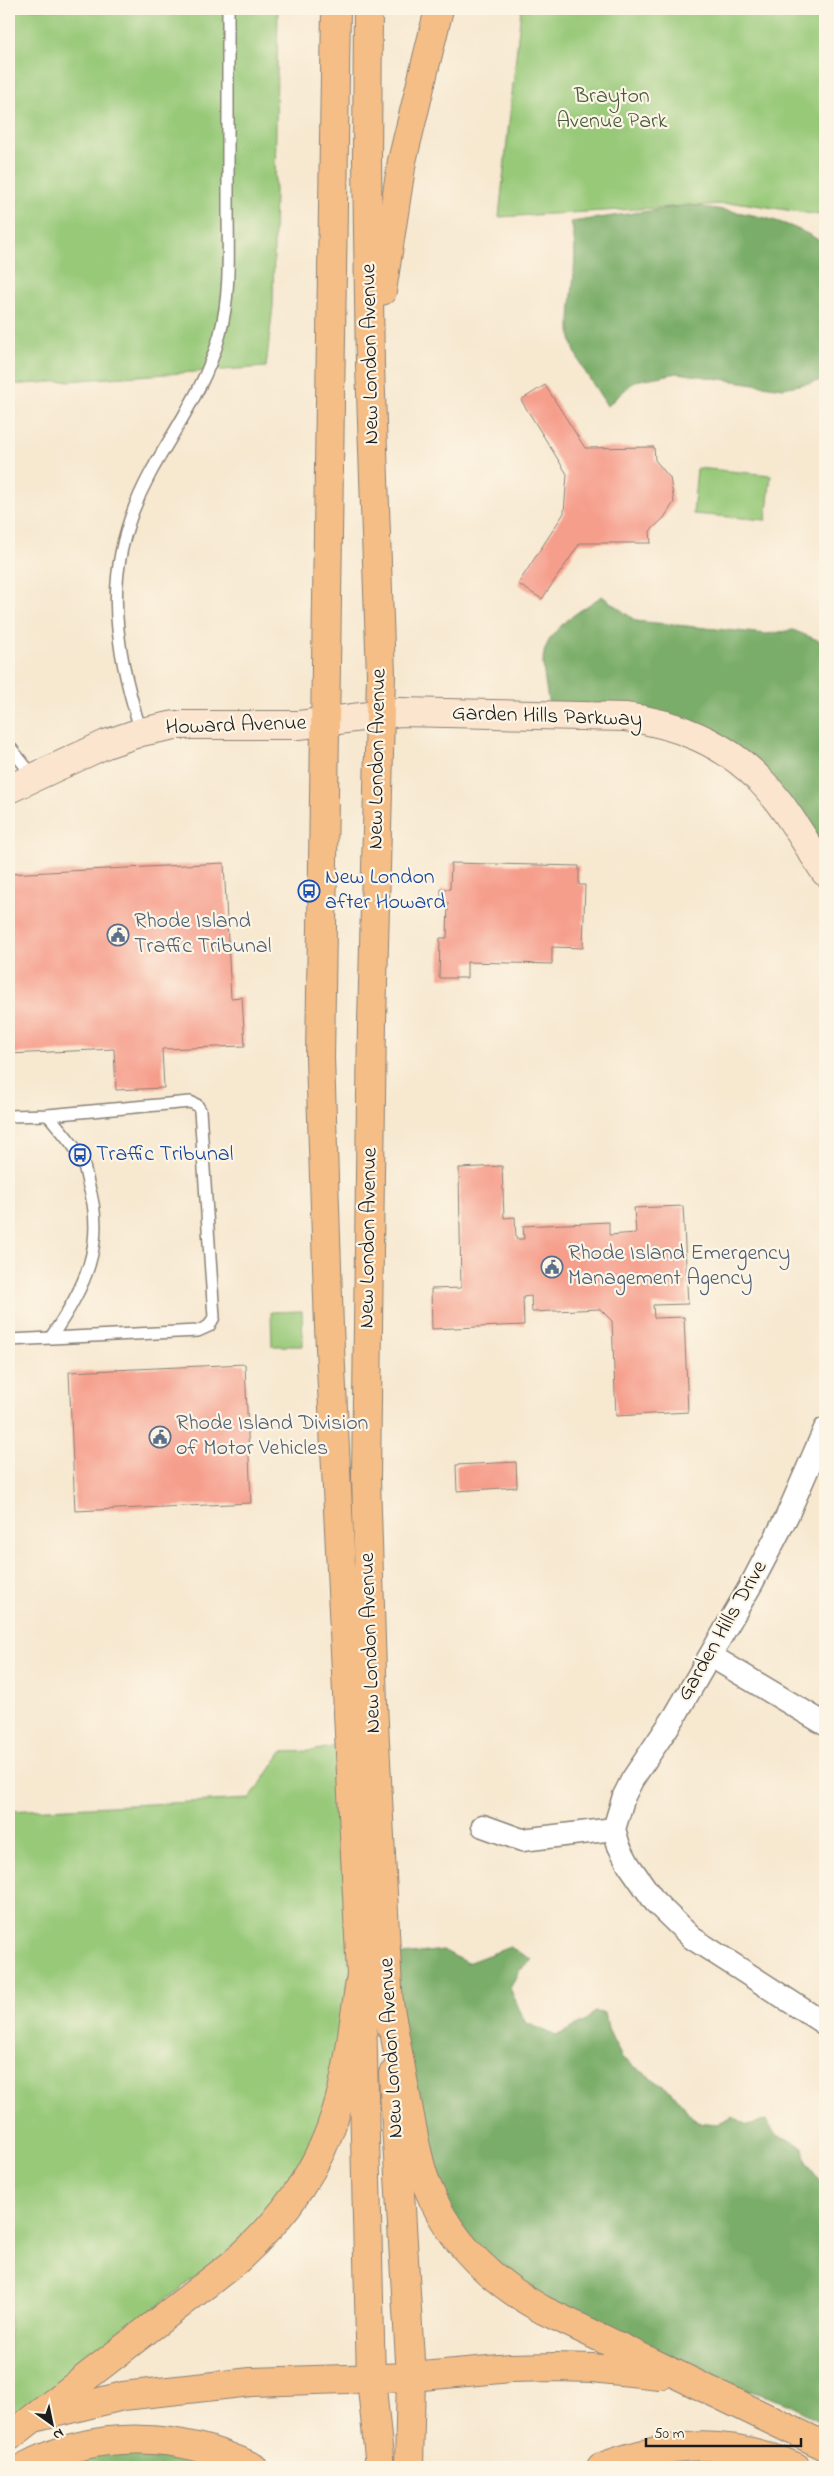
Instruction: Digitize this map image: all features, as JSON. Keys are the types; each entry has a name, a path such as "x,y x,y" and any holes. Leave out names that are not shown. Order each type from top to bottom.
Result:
{"main road":[{"name":"New London Avenue","path":"336,9 320,1068 329,1327 360,1976 371,2378 380,2467"},
{"name":"New London Avenue","path":"368,9 370,366 380,638 372,1022 366,1478 373,1704 411,2377 409,2467"},
{"path":"370,366 402,161 439,9"},
{"path":"9,2437 234,2262 267,2231 287,2207 319,2155 337,2111 346,2070 360,1976"},
{"path":"389,2002 422,2170 433,2200 460,2242 485,2270 523,2299 564,2322 825,2446"},
{"path":"34,2418 123,2396 251,2382 411,2377 511,2368 555,2367 592,2368 679,2377"},
{"path":"24,2467 77,2446 98,2442 142,2439 188,2444 233,2458 253,2467"},
{"path":"601,2467 648,2451 702,2447 729,2448 756,2453 796,2467"}],"street":[{"name":"Garden Hills Parkway","path":"325,722 400,712 607,716 654,721 679,728 714,745 752,771 771,792 825,872"},
{"name":"Howard Avenue","path":"16,786 106,744 141,732 192,723 299,725 325,722"},
{"name":"Garden Hills Drive","path":"614,1829 624,1796 632,1780 711,1656 820,1455 825,1429"},
{"path":"711,1656 825,1724"},
{"path":"483,1826 522,1840 614,1829 619,1846 629,1865 650,1895 692,1938 825,2024"}],"lane":[{"path":"141,732 126,682 119,647 117,582 130,518 151,473 204,377 220,335 224,316 228,262 228,9"},
{"path":"9,746 16,786"},
{"path":"9,1116 48,1115 190,1102 196,1104 200,1110 214,1317 209,1326 198,1331 9,1340"},
{"path":"48,1115 80,1155 92,1194 95,1228 93,1255 74,1304 51,1337"}],"green space":[{"path":"9,9 278,9 273,306 266,367 9,385"},
{"name":"Brayton Avenue Park","path":"521,9 825,9 825,216 742,203 499,217"},
{"path":"690,205 743,213 776,221 808,234 825,244 825,380 783,388 678,373 635,381 607,406 583,368 573,347 571,337 570,313 575,247 571,222"},
{"path":"697,468 771,475 766,520 693,514"},
{"path":"602,596 636,621 767,634 793,630 825,643 825,874 757,779 697,739 550,713 544,676 544,652 555,632 573,616"},
{"path":"302,1311 303,1346 272,1346 271,1312"},
{"path":"341,1745 352,1963 329,2116 273,2216 9,2424 9,1811 250,1799 282,1752 311,1751"},
{"path":"510,1947 532,1960 519,1971 510,1988 525,2022 556,2036 586,2021 594,2012 605,2013 608,2029 622,2058 672,2092 696,2122 717,2124 733,2116 747,2125 766,2121 777,2135 804,2147 807,2164 825,2187 825,2425 792,2405 714,2379 522,2299 425,2190 387,1957 443,1950 467,1963"},
{"path":"75,2443 258,2467 14,2467"}],"building":[{"path":"545,385 585,448 654,447 655,460 670,478 674,502 664,518 650,531 651,543 580,543 542,599 518,584 564,513 567,474 521,400"},
{"name":"Rhode Island Traffic Tribunal","path":"224,863 231,998 242,997 245,1046 162,1049 164,1088 116,1090 114,1049 9,1054 9,874"},
{"path":"451,863 579,866 579,885 585,885 583,948 552,947 552,964 467,962 467,978 439,978 440,938 447,938 448,902 441,901 441,889 450,889"},
{"path":"502,1166 504,1218 515,1217 516,1239 524,1239 523,1226 609,1222 609,1235 636,1233 634,1208 683,1206 688,1304 653,1305 654,1318 684,1317 688,1412 616,1416 612,1321 600,1309 532,1312 531,1296 523,1297 524,1325 432,1329 431,1289 461,1288 459,1168"},
{"name":"Rhode Island Division of Motor Vehicles","path":"245,1364 251,1503 75,1511 69,1372"},
{"path":"516,1462 517,1487 457,1491 456,1465"}],"place":[{"name":"New London after Howard","path":"309,891"},
{"name":"Rhode Island Traffic Tribunal","path":"118,935"},
{"name":"Traffic Tribunal","path":"80,1155"},
{"name":"Rhode Island Emergency Management Agency","path":"552,1267"},
{"name":"Rhode Island Division of Motor Vehicles","path":"160,1437"}]}
